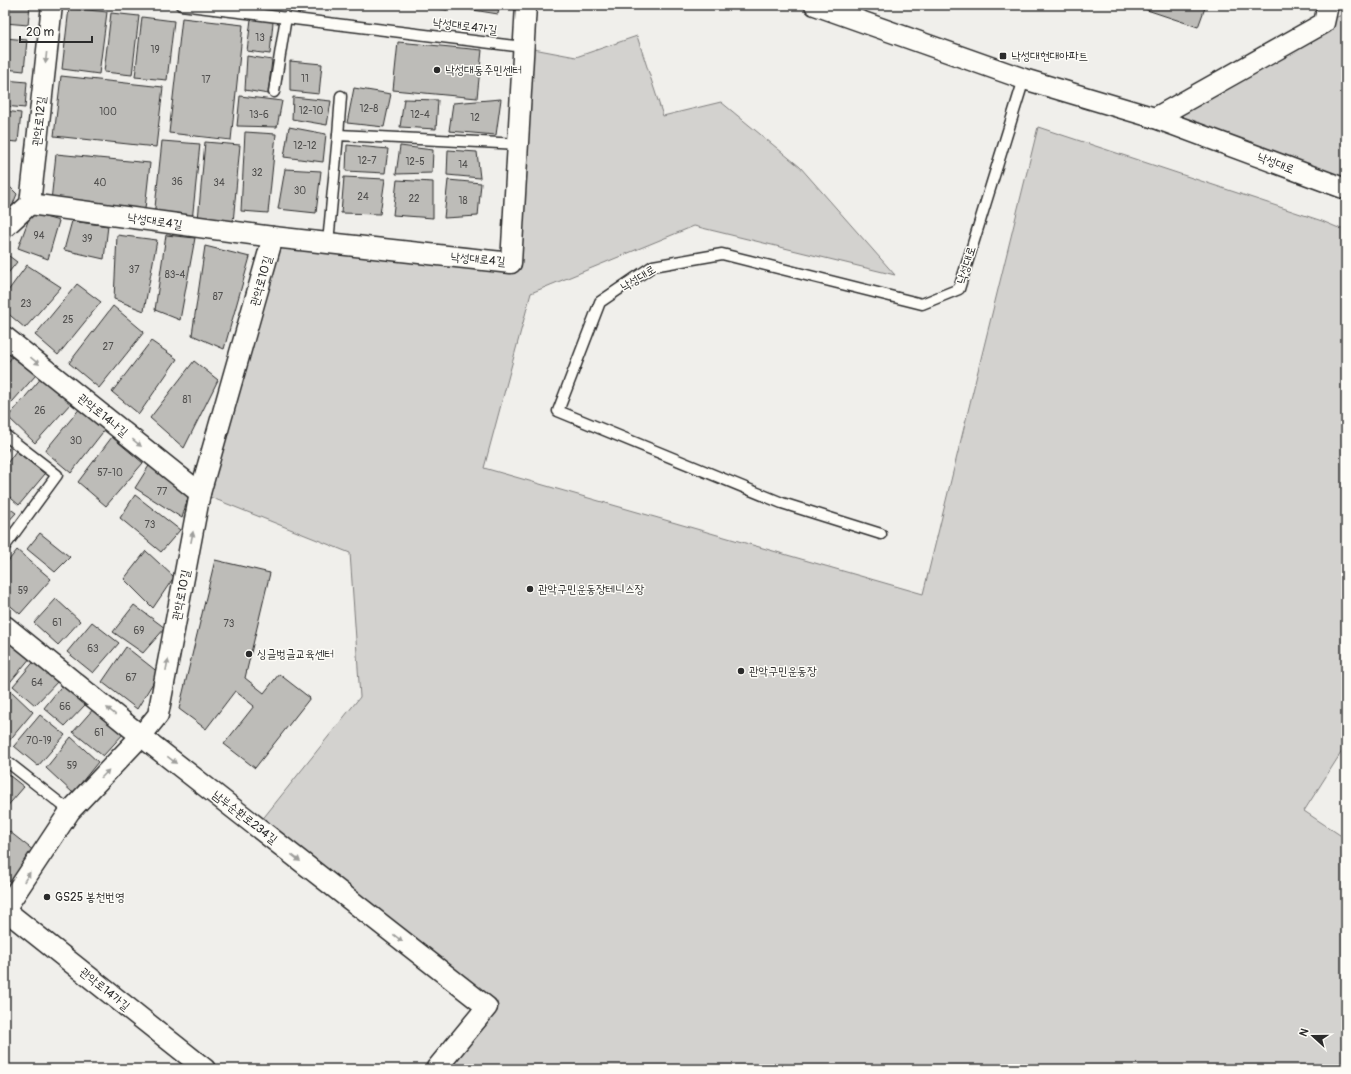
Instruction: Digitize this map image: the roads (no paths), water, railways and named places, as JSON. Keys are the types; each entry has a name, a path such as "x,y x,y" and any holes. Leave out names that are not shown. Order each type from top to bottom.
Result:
{"street":[{"name":"관악로12길","path":"30,204 52,5"},
{"name":"낙성대로4길","path":"30,204 273,237 511,263 526,5"},
{"name":"낙성대로","path":"815,5 1024,79 1155,118 1346,189"},
{"path":"1155,118 1324,24 1328,5"},
{"path":"5,227 30,204"},
{"name":"관악로10길","path":"5,909 70,811 141,736 158,715 200,493 273,237"},
{"name":"관악로14나길","path":"5,337 200,493"},
{"name":"남부순환로234길","path":"5,626 141,736 487,1007 436,1069"},
{"name":"관악로14가길","path":"5,909 205,1069"}],"lane":[{"name":"낙성대로4가길","path":"181,5 523,47"},
{"path":"274,92 286,17"},
{"name":"낙성대로","path":"881,534 782,503 558,411 600,302 653,266 722,254 922,304 959,289 1024,79"},
{"path":"328,243 341,96"},
{"path":"338,135 518,144"},
{"path":"5,435 57,475 5,546"},
{"path":"5,760 70,811"}],"place":[{"name":"낙성대현대아파트","path":"1003,56"},
{"name":"낙성대동주민센터","path":"437,70"},
{"name":"관악구민운동장테니스장","path":"530,589"},
{"name":"싱글벙글교육센터","path":"249,654"},
{"name":"관악구민운동장","path":"741,671"},
{"name":"GS25 봉천번영","path":"47,897"}]}
